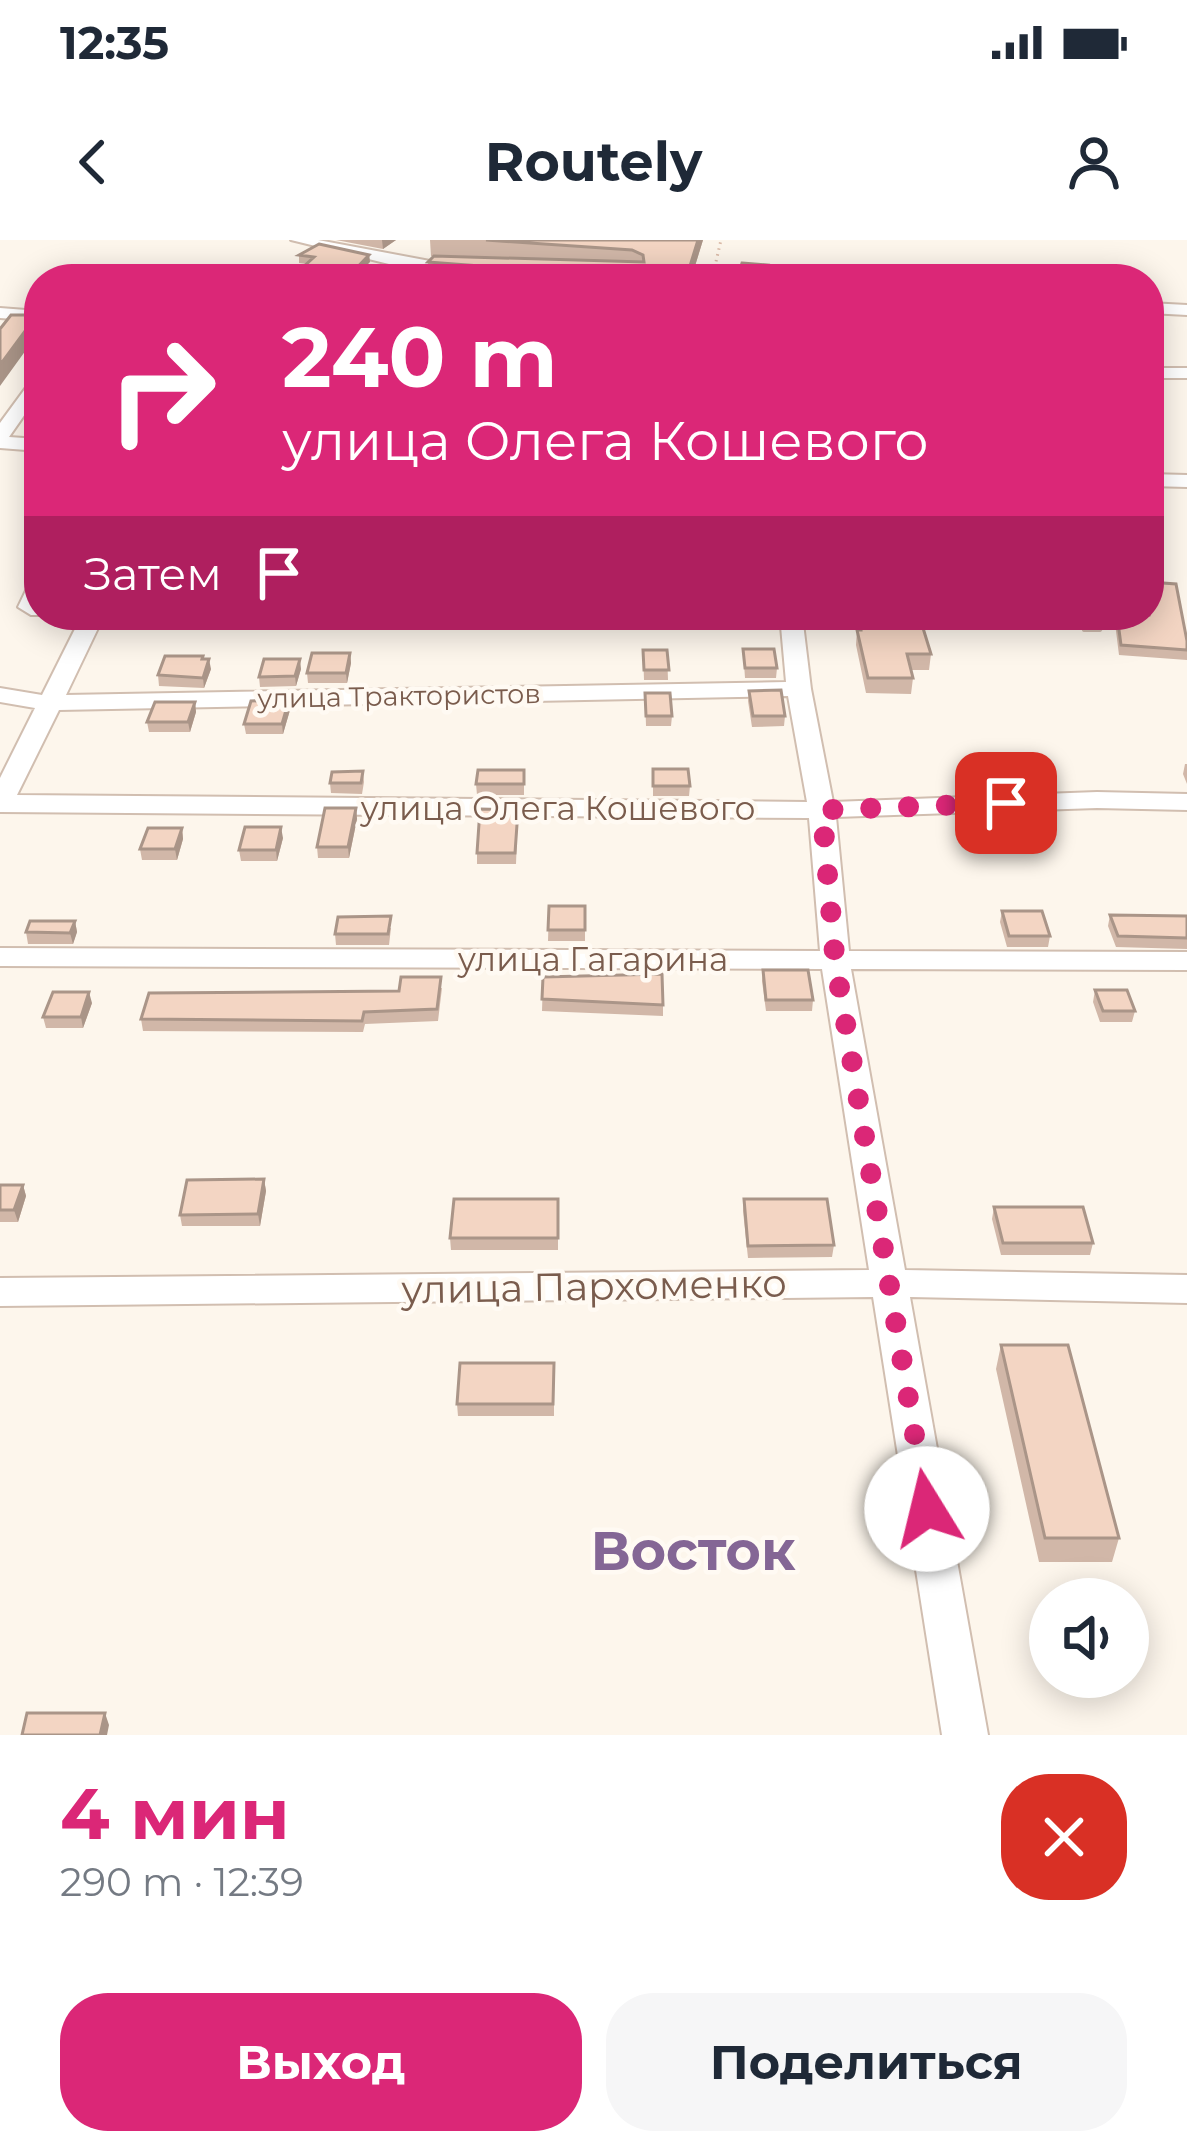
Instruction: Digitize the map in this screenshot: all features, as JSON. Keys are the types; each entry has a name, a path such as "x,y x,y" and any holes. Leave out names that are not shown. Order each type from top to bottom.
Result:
{"street":[{"path":"298,240 406,264"},
{"path":"0,439 24,404"},
{"path":"0,803 86,630"},
{"path":"793,630 822,810 835,960 965,1735"},
{"name":"улица Трактористов","path":"0,695 48,703 799,689"},
{"name":"улица Олега Кошевого","path":"0,803 822,810 1097,800 1187,802"},
{"name":"улица Гагарина","path":"0,957 1187,961"},
{"name":"улица Пархоменко","path":"0,1292 890,1283 1187,1289"}],"building":[{"path":"486,240 698,240 691,264 428,262 434,256 644,262 643,255 632,250"},
{"path":"319,244 369,255 360,264 306,264 314,257 299,255"},
{"path":"11,315 24,315 24,333 0,365 0,329"},
{"path":"1164,583 1176,584 1187,650 1121,645 1119,630 1164,630"},
{"path":"857,630 924,630 931,654 907,654 913,678 868,678"},
{"path":"743,649 774,649 777,668 745,668"},
{"path":"643,650 667,650 669,670 644,670"},
{"path":"312,653 350,653 346,673 307,673"},
{"path":"165,656 209,659 203,678 158,675"},
{"path":"264,659 300,659 295,676 259,677"},
{"path":"781,690 785,716 753,716 749,691"},
{"path":"645,693 670,693 672,716 646,716"},
{"path":"289,700 282,724 244,724 251,701"},
{"path":"155,702 195,702 188,722 147,722"},
{"path":"653,769 688,769 690,786 653,786"},
{"path":"478,770 524,770 524,784 476,784"},
{"path":"363,771 361,783 330,783 332,772"},
{"path":"325,808 356,808 348,847 317,847"},
{"path":"480,809 518,810 515,853 477,853"},
{"path":"245,827 281,827 276,850 239,850"},
{"path":"148,828 182,828 175,849 140,849"},
{"path":"549,906 585,906 585,930 548,930"},
{"path":"1002,911 1042,911 1050,936 1009,936"},
{"path":"1110,915 1187,916 1187,938 1118,936"},
{"path":"391,916 388,934 335,934 338,917"},
{"path":"30,921 75,921 70,933 26,932"},
{"path":"763,970 808,970 813,1000 766,1000"},
{"path":"662,974 663,1005 542,999 543,977"},
{"path":"401,977 441,977 437,1009 364,1012 362,1021 141,1019 149,993 399,991"},
{"path":"1095,990 1127,990 1135,1011 1103,1011"},
{"path":"53,992 89,992 81,1017 43,1017"},
{"path":"264,1179 258,1214 180,1215 187,1180"},
{"path":"0,1185 23,1185 14,1210 0,1210"},
{"path":"454,1199 558,1199 558,1238 450,1238"},
{"path":"744,1199 827,1199 834,1245 748,1246"},
{"path":"994,1207 1083,1207 1093,1243 1003,1243"},
{"path":"1001,1345 1068,1345 1119,1538 1045,1538"},
{"path":"460,1363 554,1363 553,1404 457,1404"},
{"path":"27,1713 105,1713 100,1735 22,1735"}],"district":[{"name":"Восток","path":"693,1551"}],"route":[{"path":"927,1509 835,960 822,810 1006,803"}]}
